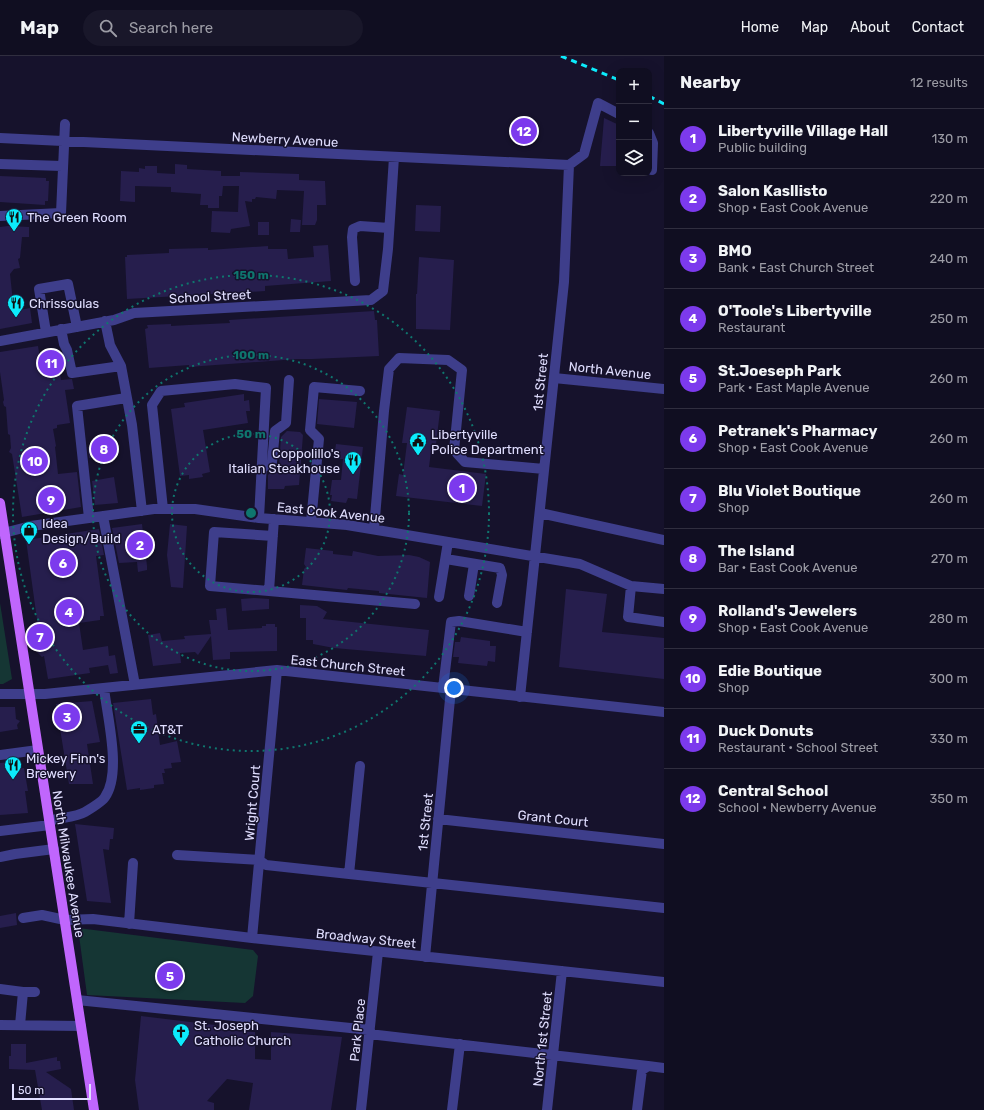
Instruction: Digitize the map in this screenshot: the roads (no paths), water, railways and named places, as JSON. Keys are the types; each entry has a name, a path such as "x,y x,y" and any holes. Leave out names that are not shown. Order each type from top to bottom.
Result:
{"main road":[{"name":"North Milwaukee Avenue","path":"0,503 2,533 30,694 94,1110"}],"street":[{"path":"569,165 584,154 598,103 616,112"},
{"path":"0,216 61,213 63,141 65,124"},
{"name":"Newberry Avenue","path":"0,138 569,165"},
{"path":"652,140 652,170"},
{"name":"School Street","path":"0,341 61,330 134,314 371,300 383,291 394,157"},
{"path":"0,164 62,166"},
{"name":"1st Street","path":"520,696 564,282 569,165"},
{"path":"355,281 352,237 353,229 360,226 389,228"},
{"path":"46,332 39,289 68,284 77,326"},
{"path":"105,321 110,345 121,366 132,425 142,511"},
{"path":"61,330 72,373 121,366"},
{"path":"374,529 389,369 399,358 448,360 462,370 454,450 465,462 544,469"},
{"name":"North Avenue","path":"554,378 664,389"},
{"path":"262,469 272,462 275,431 286,423 289,380"},
{"path":"163,509 152,405 161,391 236,384 266,388 259,518"},
{"path":"311,522 319,439 310,430 314,387 360,391"},
{"path":"90,518 77,406 126,398"},
{"name":"East Cook Avenue","path":"2,533 31,526 142,511 163,509 195,509 259,518 348,525 535,558 580,564 631,586 664,589"},
{"path":"540,514 664,540"},
{"path":"103,516 135,685"},
{"path":"269,591 274,519"},
{"path":"273,536 214,532 210,586 415,604"},
{"path":"439,597 448,542"},
{"path":"446,559 500,568 502,575 497,603"},
{"path":"469,596 474,564"},
{"path":"631,586 628,617 664,622"},
{"name":"1st Street","path":"425,957 438,818 451,622 459,621 527,632"},
{"name":"East Church Street","path":"0,694 30,694 104,688 277,670 664,712"},
{"name":"Wright Court","path":"252,938 277,670"},
{"path":"0,831 50,823 84,813 105,798 113,777 112,743 104,688"},
{"path":"0,755 38,750"},
{"path":"349,874 360,766"},
{"name":"Grant Court","path":"438,818 664,844"},
{"path":"0,857 54,849"},
{"path":"177,855 259,860 266,865 664,908"},
{"path":"128,924 133,863"},
{"name":"Broadway Street","path":"23,918 42,915 65,920 93,919 378,952 664,982"},
{"name":"Park Place","path":"361,1110 378,952"},
{"name":"North 1st Street","path":"547,1110 562,971"},
{"path":"0,989 35,992"},
{"path":"20,1025 23,992"},
{"path":"77,1000 370,1032 664,1068"},
{"path":"0,1025 81,1026"},
{"path":"452,1110 460,1044"},
{"path":"637,1110 642,1070 648,1066"}],"railway":[{"path":"561,56 616,79"},
{"path":"652,98 664,104"}],"place":[{"name":"Central School","path":"524,131"},
{"name":"The Green Room","path":"14,232"},
{"name":"Chrissoulas","path":"16,318"},
{"name":"Duck Donuts","path":"51,363"},
{"name":"The Island","path":"104,449"},
{"name":"Libertyville Police Department","path":"418,456"},
{"name":"Edie Boutique","path":"35,461"},
{"name":"Coppolillo's Italian Steakhouse","path":"353,475"},
{"name":"Libertyville Village Hall","path":"462,488"},
{"name":"Rolland's Jewelers","path":"51,500"},
{"name":"Idea Design/Build","path":"29,545"},
{"name":"Salon Kasllisto","path":"140,545"},
{"name":"Petranek's Pharmacy","path":"63,563"},
{"name":"O'Toole's Libertyville","path":"69,612"},
{"name":"Blu Violet Boutique","path":"40,637"},
{"name":"BMO","path":"67,717"},
{"name":"AT&T","path":"139,744"},
{"name":"Mickey Finn's Brewery","path":"13,780"},
{"name":"St.Joeseph Park","path":"170,976"},
{"name":"St. Joseph Catholic Church","path":"181,1047"}]}
